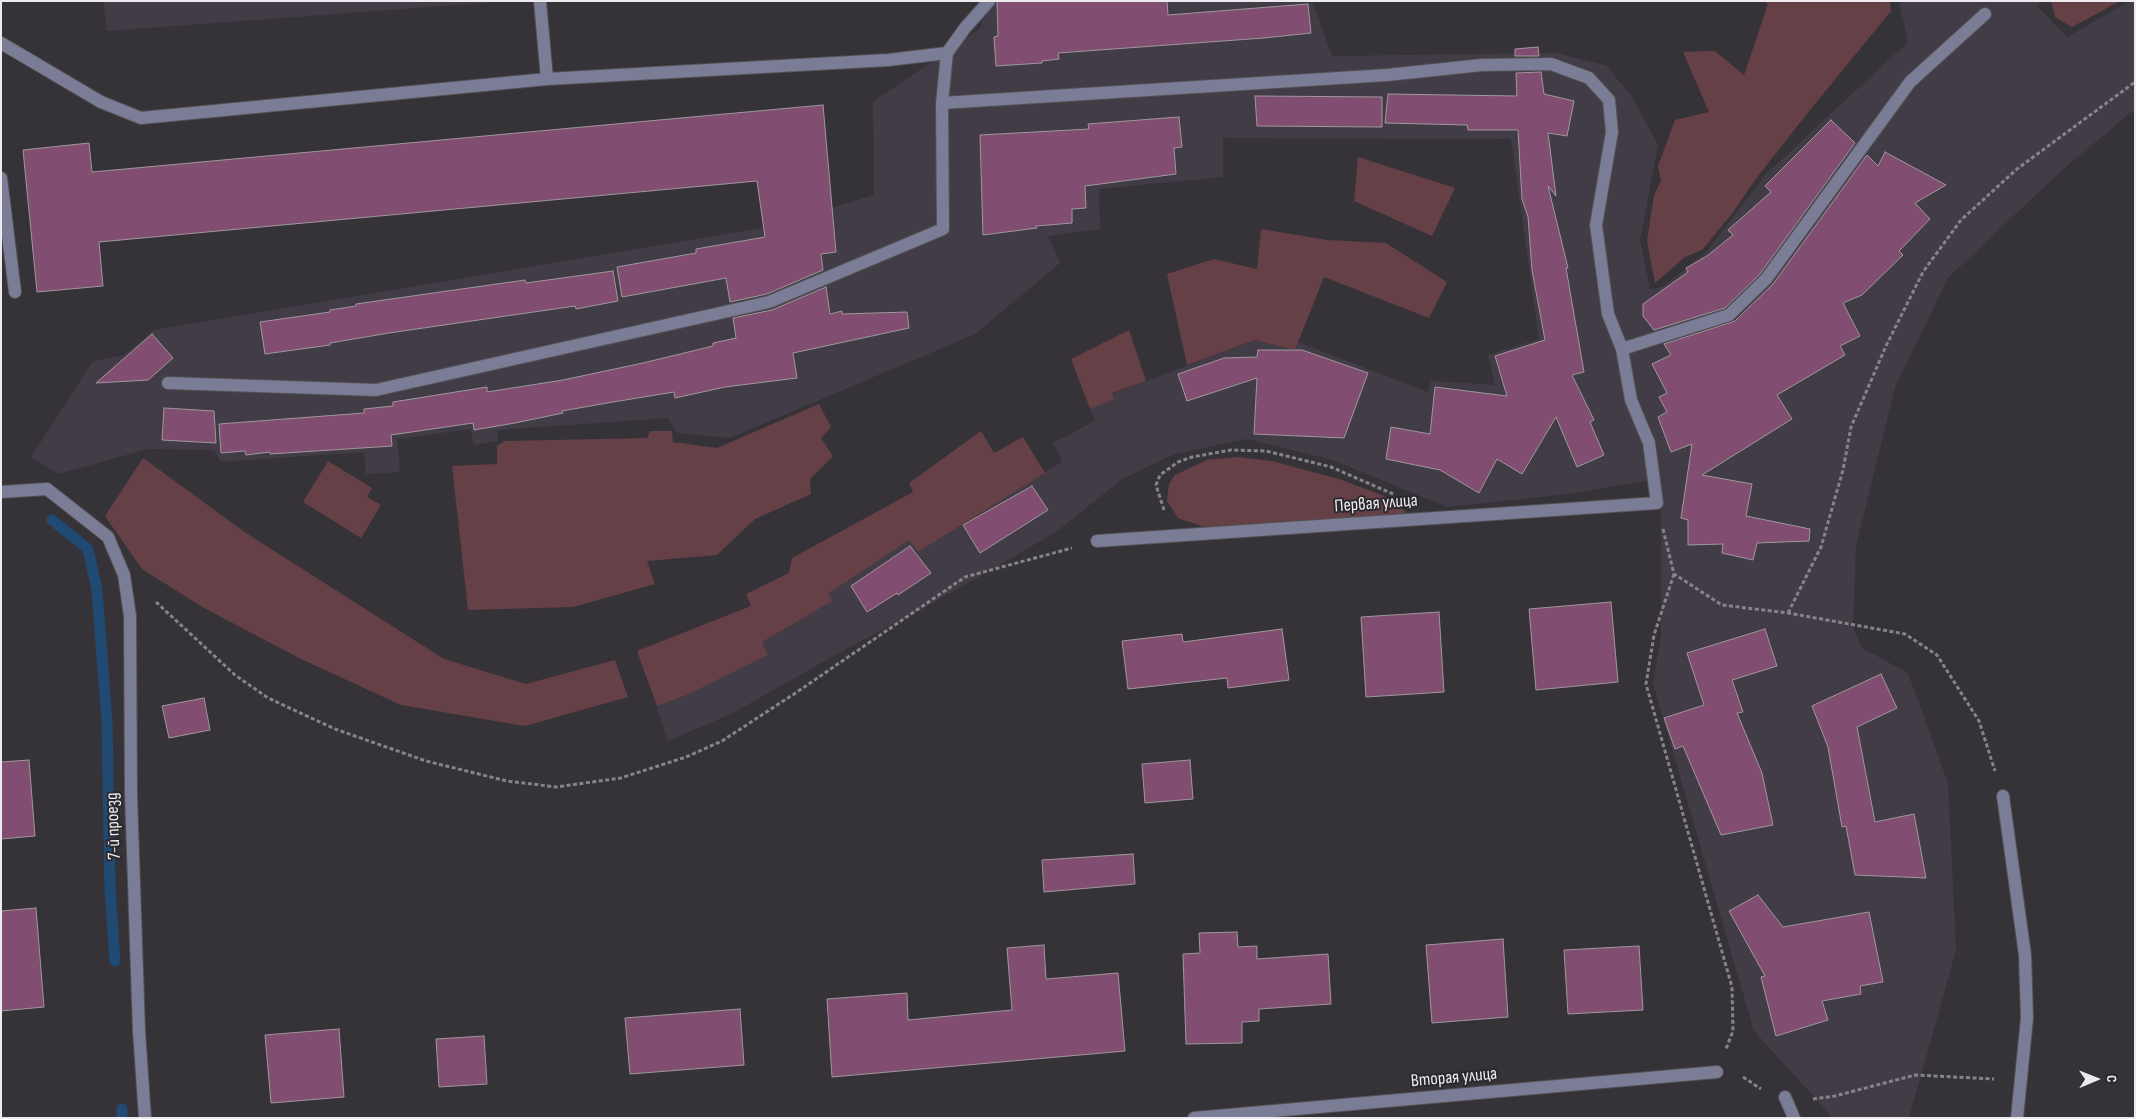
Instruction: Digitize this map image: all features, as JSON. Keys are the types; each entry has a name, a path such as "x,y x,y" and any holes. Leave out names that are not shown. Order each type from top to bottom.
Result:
{"street":[{"path":"540,1 547,79"},
{"path":"168,383 376,390 769,302 944,229 942,103 947,53 965,28 989,1"},
{"path":"1622,349 1729,314 1766,279 1910,82 1985,14"},
{"path":"1,43 101,102 141,118 547,79 888,60 947,53"},
{"path":"942,103 1387,75 1482,65 1551,64 1589,78 1609,100 1612,132 1596,224 1608,314 1622,349 1631,400 1649,443 1657,502"},
{"path":"1,178 15,292"},
{"name":"7-й проезд","path":"1,492 46,488 108,537 124,576 130,616 131,805 139,1032 145,1118"},
{"name":"Первая улица","path":"1097,541 1657,502"},
{"path":"2003,796 2026,955 2027,1018 2017,1118"},
{"name":"Вторая улица","path":"1194,1118 1717,1072"},
{"path":"1785,1097 1794,1118"}],"path":[{"path":"1788,613 1821,547 1843,470 1851,427 1886,346 1923,272 1961,220 2018,169 2135,82"},
{"path":"1191,534 1168,517 1161,507 1156,485 1160,475 1178,462 1192,457 1231,450 1266,451 1331,468 1366,481 1437,518"},
{"path":"1657,502 1674,574 1654,635 1646,684 1732,987 1733,1031 1717,1072 1741,1076 1763,1090 1785,1097 1806,1100 1835,1096 1915,1075 2021,1080"},
{"path":"124,576 181,624 236,675 268,698 335,729 426,761 507,781 556,787 621,778 686,757 713,745 797,692 965,577 1097,541"},
{"path":"1674,574 1722,605 1788,613 1905,634 1937,655 1979,721 2003,796"}],"shaded area":[{"path":"103,1 510,1 107,31"},
{"path":"984,1 1312,1 1332,56 1556,53 1607,66 1634,100 1658,145 1640,240 1650,289 1664,286 1707,251 1766,174 1908,42 1899,1 2043,1 2038,7 2067,37 2130,1 2135,1 2135,109 2061,171 1948,278 1895,387 1856,546 1853,628 1862,648 1908,673 1948,783 1956,950 1909,1118 1830,1118 1828,1112 1754,1031 1653,683 1661,638 1661,478 1569,494 1447,507 1333,460 1247,439 1174,454 1121,480 1056,532 991,570 733,713 668,741 657,706 687,695 768,655 762,642 831,601 828,594 909,540 918,552 1062,462 1053,443 1095,421 1090,409 1113,399 1112,394 1255,340 1294,350 1298,342 1428,392 1431,381 1495,385 1488,355 1539,339 1511,139 1223,138 1223,177 1099,189 1100,229 1048,236 1060,263 975,334 730,438 677,433 668,418 497,430 498,441 474,445 470,429 397,439 400,472 366,474 364,452 221,462 214,450 148,449 58,474 31,457 93,361 124,355 154,330 774,226 874,195 873,102 981,28"},
{"path":"1765,1 1890,1 1891,11 1806,115 1758,176 1731,215 1702,250 1685,257 1655,283 1647,241 1654,195 1661,181 1658,166 1675,120 1709,112 1683,52 1715,51 1744,75 1768,4"},
{"path":"2051,1 2120,1 2072,27 2055,17"},
{"path":"1358,157 1455,188 1432,236 1354,201"},
{"path":"1261,229 1327,240 1386,243 1447,282 1429,318 1324,277 1295,350 1255,340 1187,365 1167,274 1214,259 1257,269"},
{"path":"1129,330 1146,381 1112,393 1114,399 1090,409 1071,359"},
{"path":"819,404 831,427 821,438 833,456 810,479 811,494 755,519 717,555 647,561 655,584 573,607 468,610 452,466 497,464 497,446 505,441 647,438 650,431 672,431 673,442 717,448"},
{"path":"981,431 994,453 1023,437 1045,473 918,552 909,540 828,594 832,601 762,642 768,655 687,695 657,706 637,651 751,606 746,594 789,573 792,558 913,492 909,483"},
{"path":"1237,457 1272,461 1342,480 1389,498 1406,512 1403,515 1204,527 1178,518 1167,501 1169,484 1175,475 1207,460"},
{"path":"143,458 246,533 444,659 526,684 615,660 628,697 525,726 401,705 301,659 204,608 142,569 105,516"},
{"path":"328,461 372,488 367,497 381,505 361,538 303,502"}],"building":[{"path":"997,1 1167,1 1168,15 1308,4 1311,33 1058,53 1059,59 1042,61 1042,63 996,66 994,37 998,36"},
{"path":"1538,47 1539,56 1515,56 1515,49"},
{"path":"1541,72 1544,94 1574,101 1567,136 1548,133 1556,196 1548,186 1568,268 1566,268 1584,372 1572,375 1594,420 1590,422 1604,455 1577,467 1556,417 1522,474 1497,459 1479,493 1440,470 1386,459 1391,427 1430,434 1435,387 1507,396 1495,356 1545,340 1532,270 1528,217 1522,199 1518,130 1468,130 1467,125 1385,123 1388,94 1517,96 1516,73"},
{"path":"1255,96 1382,97 1382,127 1257,126"},
{"path":"823,105 836,252 821,254 823,270 767,294 730,302 726,278 622,297 617,267 696,253 696,249 765,237 757,181 99,242 103,286 37,292 23,150 89,143 92,172"},
{"path":"1179,117 1182,147 1174,148 1176,174 1085,186 1086,208 1072,209 1072,223 1036,226 1037,228 983,235 980,135 1089,129 1088,124"},
{"path":"1831,120 1855,143 1760,274 1725,308 1654,330 1643,316 1643,304 1688,272 1686,268 1707,256 1733,235 1728,230 1771,192 1765,186"},
{"path":"1885,152 1946,185 1915,203 1930,219 1899,251 1903,255 1862,295 1843,303 1860,336 1840,346 1845,355 1777,395 1792,419 1702,475 1752,484 1746,516 1810,529 1809,541 1757,543 1753,560 1722,553 1723,544 1688,545 1688,520 1681,518 1692,444 1671,452 1658,417 1667,412 1659,397 1667,393 1652,364 1671,355 1664,344 1735,321 1773,284 1867,155 1878,166"},
{"path":"613,271 618,301 576,309 575,306 389,333 330,343 330,345 265,354 260,322 330,312 330,310 356,306 356,304 525,280 526,283"},
{"path":"826,287 830,314 842,311 842,314 907,312 909,328 793,353 797,378 725,387 675,398 674,392 562,411 563,413 474,430 473,423 391,435 392,446 270,454 270,452 246,455 245,451 221,453 219,424 364,413 364,409 393,406 393,402 487,387 487,392 563,380 643,363 713,346 713,343 736,338 733,318 772,310"},
{"path":"152,334 173,358 148,380 96,383"},
{"path":"1258,350 1302,350 1368,373 1344,438 1254,434 1257,378 1187,401 1178,374 1224,358 1257,357"},
{"path":"164,408 214,411 216,443 162,440"},
{"path":"1032,486 1048,510 980,553 963,525"},
{"path":"910,546 931,573 898,595 897,593 867,612 851,586"},
{"path":"1611,602 1618,682 1536,690 1529,609"},
{"path":"1439,612 1444,692 1366,697 1361,617"},
{"path":"1282,629 1289,680 1228,688 1227,678 1128,689 1122,641 1182,634 1183,642"},
{"path":"1765,629 1777,666 1732,680 1743,712 1737,713 1762,773 1773,825 1721,835 1683,746 1675,749 1664,718 1704,705 1687,653"},
{"path":"1881,674 1897,708 1857,727 1875,822 1914,814 1926,878 1855,875 1846,826 1842,827 1828,747 1812,706"},
{"path":"204,698 210,730 169,738 162,706"},
{"path":"29,760 35,836 1,839 1,762"},
{"path":"1190,760 1193,799 1145,803 1142,764"},
{"path":"1133,854 1135,884 1044,892 1042,860"},
{"path":"1758,895 1783,927 1869,912 1883,982 1860,986 1861,994 1822,1001 1828,1020 1776,1036 1761,977 1765,976 1729,911"},
{"path":"36,908 44,1007 1,1011 1,911"},
{"path":"1237,932 1238,947 1257,946 1257,959 1328,954 1331,1004 1259,1009 1259,1021 1242,1022 1242,1043 1186,1044 1183,954 1200,953 1199,933"},
{"path":"1503,939 1508,1017 1432,1023 1426,945"},
{"path":"1044,945 1046,979 1118,973 1125,1051 832,1077 827,999 907,993 908,1020 1012,1010 1007,948"},
{"path":"1639,946 1643,1010 1568,1014 1564,950"},
{"path":"740,1009 744,1065 630,1074 625,1018"},
{"path":"339,1029 344,1097 271,1103 265,1035"},
{"path":"484,1036 487,1084 439,1087 436,1039"}],"waterway":[{"path":"52,520 88,549 97,590 107,722 110,889 115,961"},
{"path":"122,1109 122,1118"}]}
